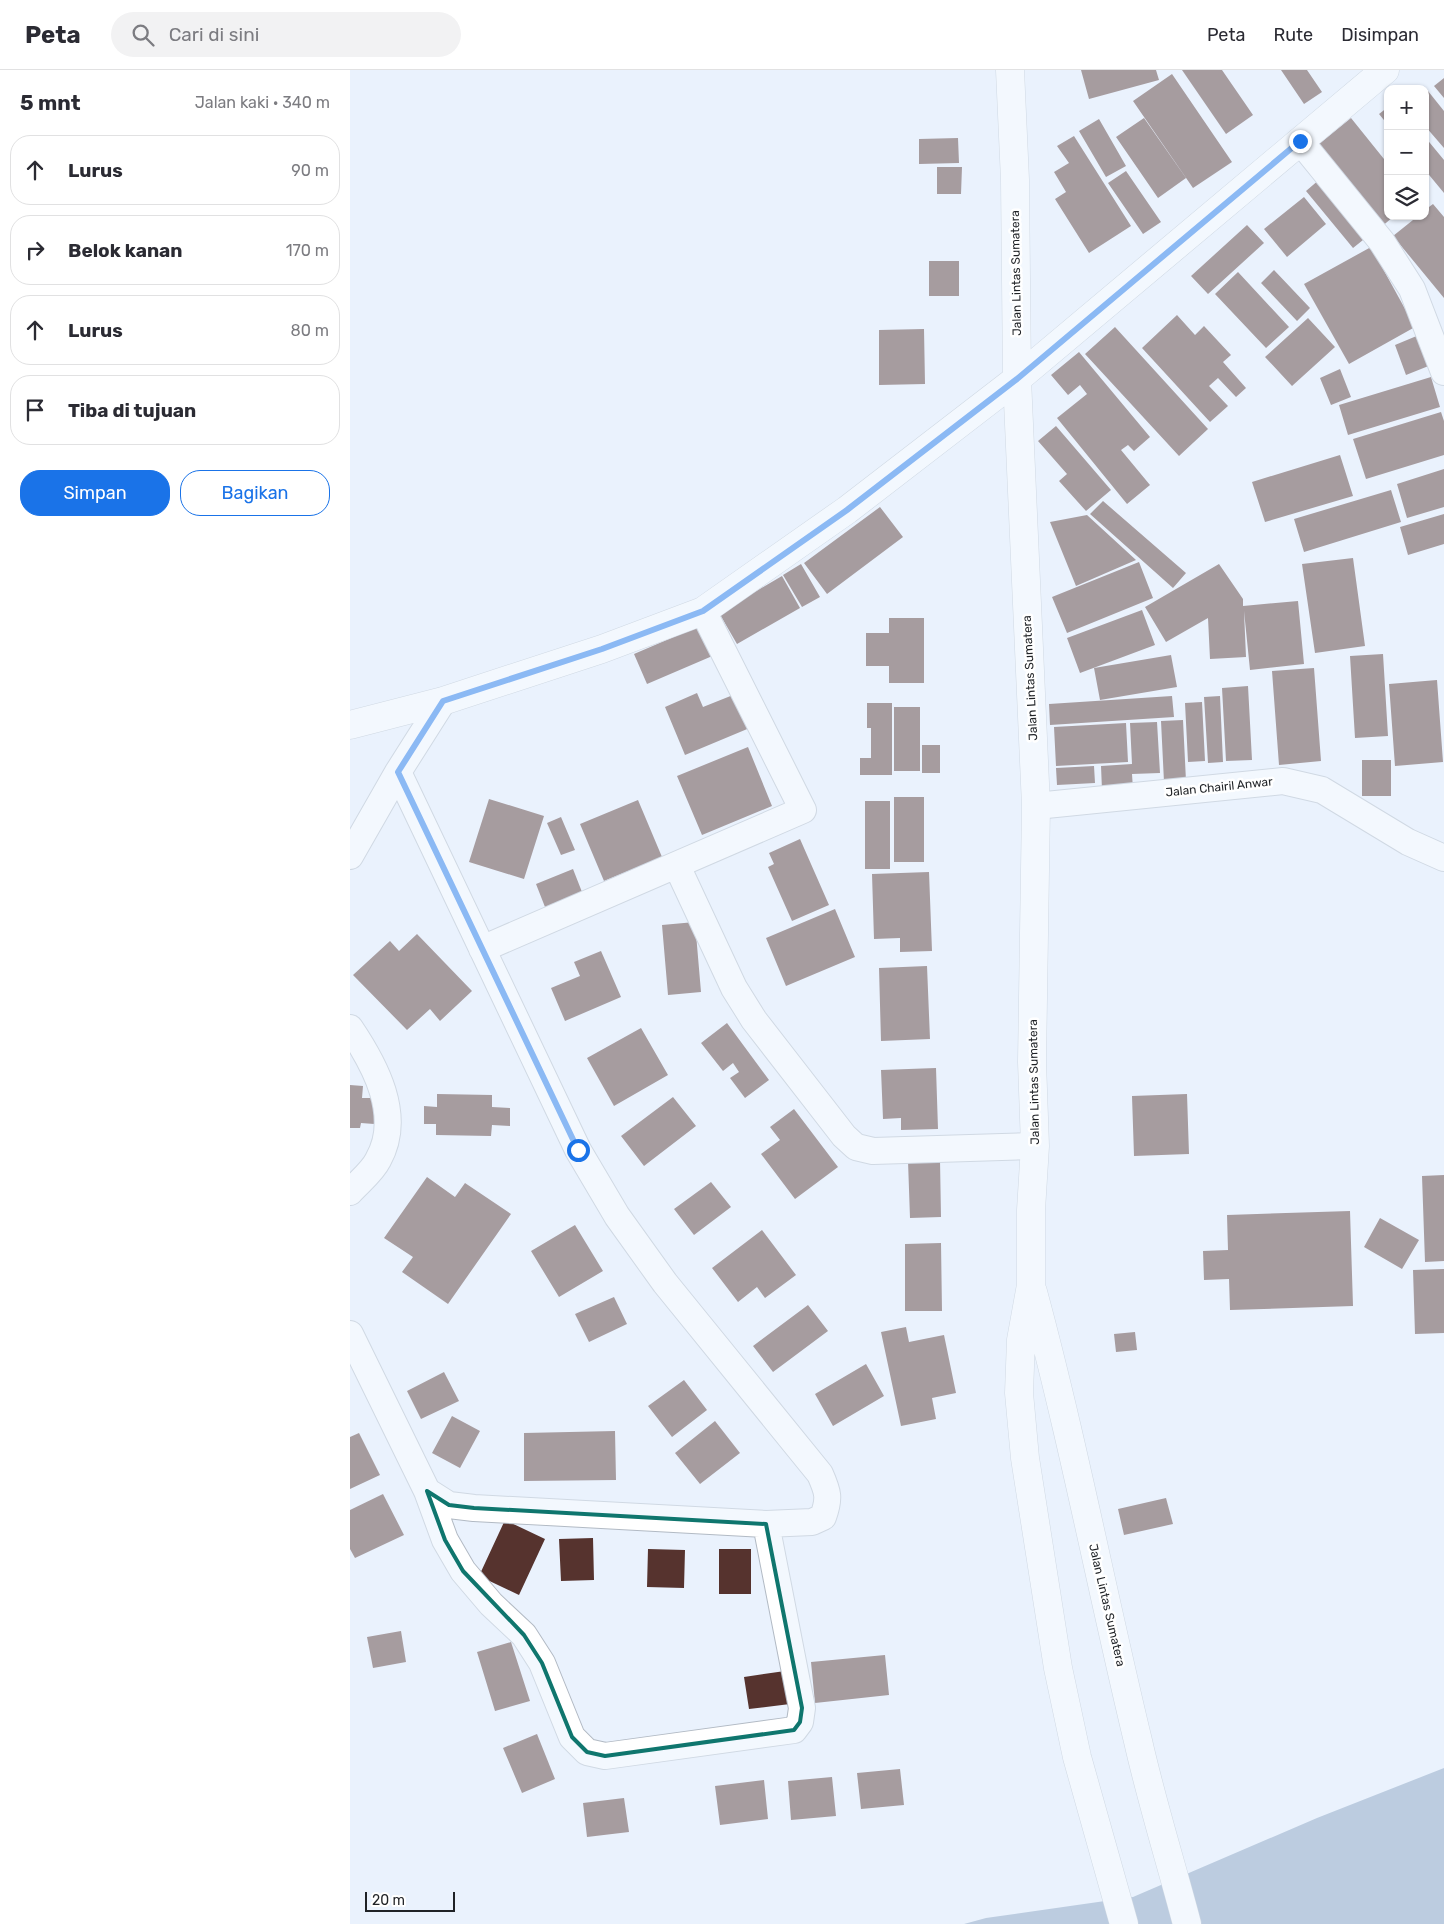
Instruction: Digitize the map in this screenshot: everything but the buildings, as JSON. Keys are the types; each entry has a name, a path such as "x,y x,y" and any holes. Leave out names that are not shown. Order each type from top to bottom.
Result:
{"main road":[{"name":"Jalan Lintas Sumatera","path":"1010,70 1015,180 1017,379 1036,806 1032,1062 1035,1146 1031,1210 1031,1285 1021,1340 1019,1393 1025,1458 1058,1668 1077,1758 1124,1924"},
{"path":"350,725 443,701 602,649 703,611 847,510 1017,379 1385,70"},
{"name":"Jalan Lintas Sumatera","path":"1031,1285 1057,1379 1076,1474 1138,1743 1187,1924"}],"street":[{"path":"1300,141 1382,242 1412,289 1444,372"},
{"path":"482,949 803,810 703,611"},
{"path":"350,856 398,772 443,701"},
{"path":"398,772 578,1150 617,1216 665,1283 820,1474 828,1491 828,1504 823,1517 812,1522 766,1524 474,1508 449,1504 426,1491"},
{"name":"Jalan Chairil Anwar","path":"1036,806 1282,781 1322,790 1408,842 1444,858"},
{"path":"677,866 730,981 754,1020 844,1136 856,1147 874,1150 1035,1146"},
{"path":"350,1028 365,1051 383,1091 388,1113 386,1139 378,1161 350,1192"},
{"path":"350,1334 426,1491 445,1540 463,1571 491,1604 524,1635 542,1663 572,1737 587,1752 605,1756 794,1730 800,1722 802,1708 766,1524"}],"highlighted area":[{"path":"427,1491 449,1505 474,1508 766,1524 802,1708 800,1722 794,1730 605,1756 587,1752 572,1737 542,1663 524,1635 463,1571 445,1540"}],"water":[{"path":"1444,1768 1444,1924 964,1924 986,1918 1133,1897 1317,1818"}],"route":[{"path":"578,1150 398,772 443,701 602,649 703,611 847,510 1017,379 1300,141"}]}
